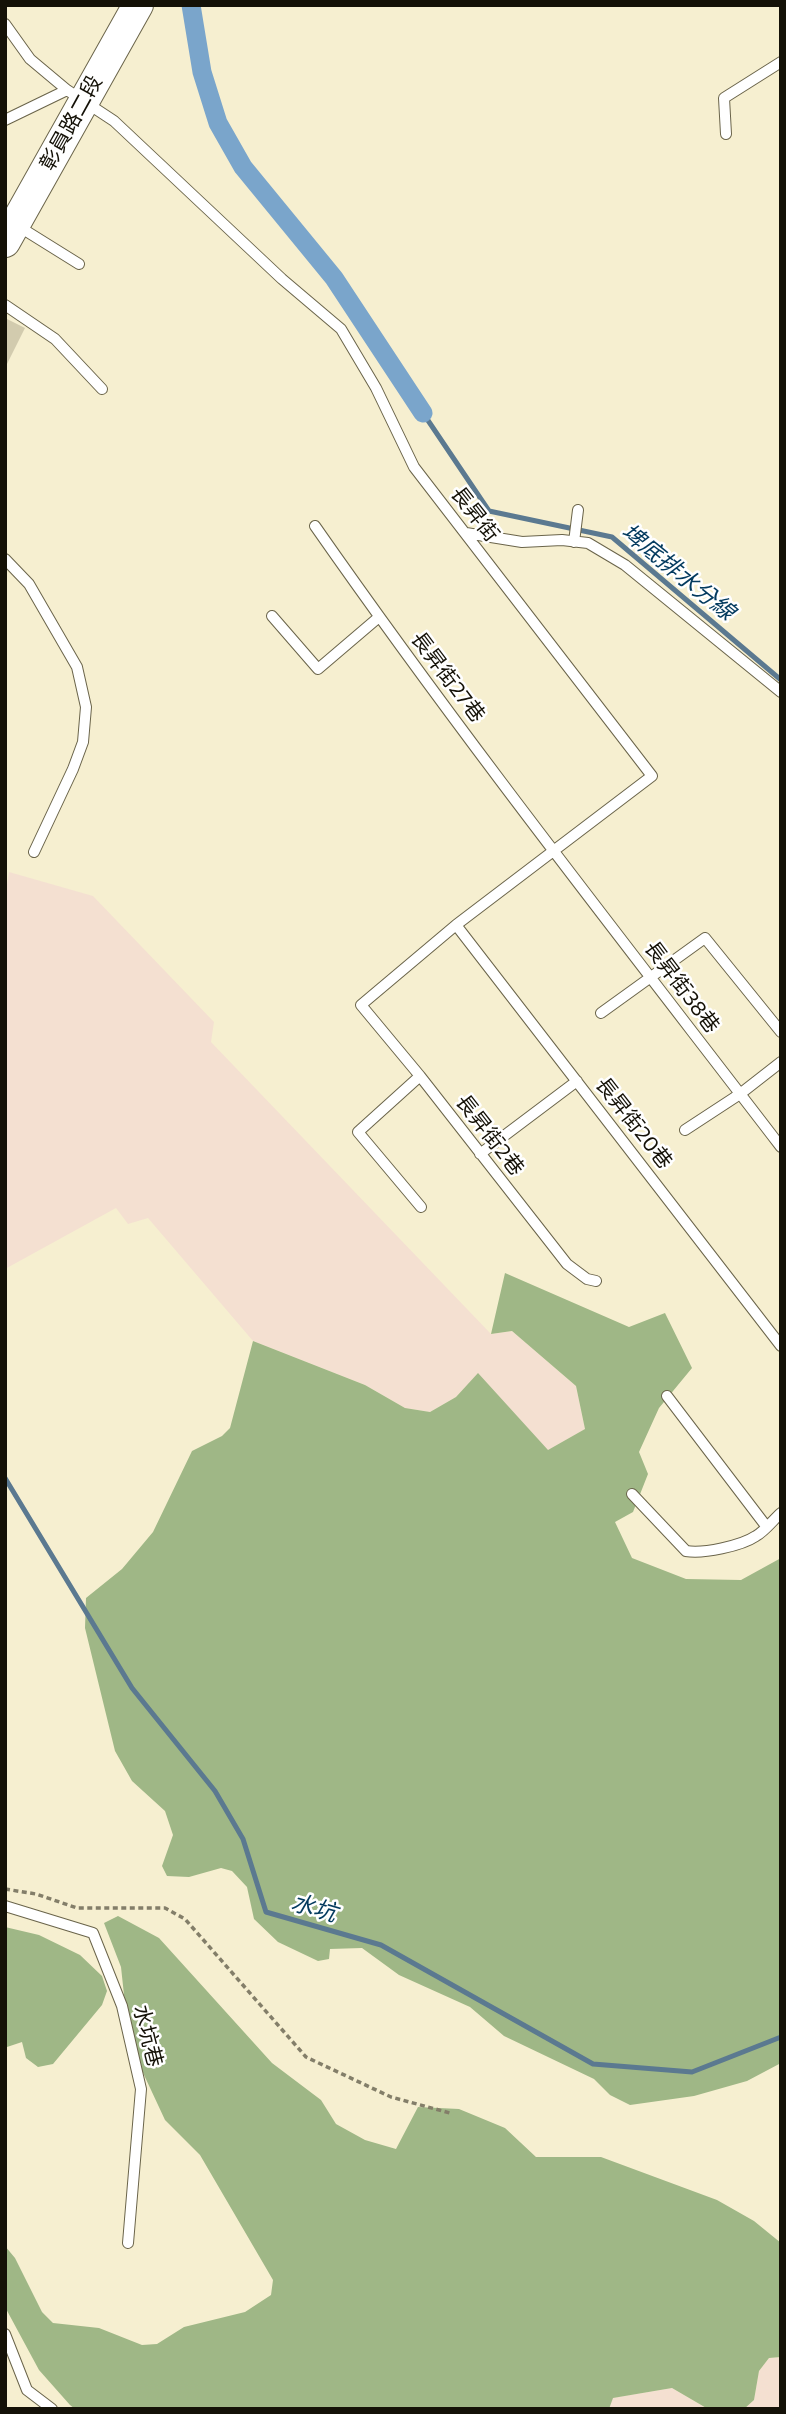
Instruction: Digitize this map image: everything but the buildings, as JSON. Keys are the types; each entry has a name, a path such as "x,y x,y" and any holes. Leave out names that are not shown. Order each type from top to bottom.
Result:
{"main road":[{"name":"彰員路二段","path":"10,233 74,96 138,5"}],"lane":[{"name":"長昇街","path":"5,24 30,60 74,96 114,121 282,279 341,329 376,388 414,467 652,776 456,925 360,1005"},
{"path":"726,134 724,98 781,62"},
{"path":"5,120 74,96"},
{"path":"10,233 79,264"},
{"path":"5,305 55,339 102,389"},
{"path":"574,541 578,510"},
{"name":"長昇街27巷","path":"315,526 379,617 553,850"},
{"path":"467,533 522,542 588,543 625,565 781,692"},
{"path":"5,559 29,584 77,667 86,707 83,742 34,852"},
{"path":"272,616 317,669 379,617"},
{"name":"長昇街38巷","path":"553,850 781,1147"},
{"name":"長昇街20巷","path":"456,925 781,1346"},
{"path":"601,1013 705,938 781,1032"},
{"name":"長昇街2巷","path":"360,1005 420,1076 567,1264 587,1279 596,1281"},
{"path":"685,1130 740,1094 781,1062"},
{"path":"420,1076 358,1132 421,1208"},
{"path":"480,1154 577,1081"},
{"path":"667,1396 766,1526"},
{"path":"632,1494 686,1551 696,1553 756,1536 781,1513"},
{"name":"水坑巷","path":"5,1906 93,1933 122,2006 141,2089 128,2244"},
{"path":"5,2334 27,2390 52,2409"}],"path":[{"path":"5,1889 36,1894 77,1908 166,1908 185,1919 306,2057 391,2097 450,2113"}],"shaded area":[{"path":"9,872 93,896 214,1022 211,1042 491,1334 512,1331 576,1386 585,1429 548,1451 478,1374 456,1397 430,1412 405,1408 365,1385 253,1341 148,1218 128,1224 116,1208 5,1269 5,897"},
{"path":"781,2357 781,2409 744,2409 754,2400 759,2371 769,2358"},
{"path":"672,2388 708,2409 609,2409 612,2398"}],"green space":[{"path":"505,1273 629,1327 665,1313 692,1368 659,1408 639,1452 648,1474 633,1512 615,1522 632,1558 686,1579 741,1580 781,1558 781,2063 747,2081 694,2096 630,2105 610,2095 594,2079 504,2036 470,2007 399,1975 362,1948 330,1949 329,1959 318,1961 278,1942 254,1919 247,1887 232,1871 221,1868 189,1877 167,1876 162,1866 173,1835 165,1811 132,1781 115,1751 85,1628 86,1598 122,1569 153,1532 192,1451 222,1436 230,1428 253,1341 365,1385 405,1408 430,1412 456,1397 478,1373 548,1450 585,1429 576,1386 512,1331 491,1334"},
{"path":"118,1916 159,1938 272,2063 321,2100 336,2124 365,2140 396,2149 418,2107 459,2109 505,2128 536,2157 601,2157 717,2200 754,2221 781,2243 781,2357 769,2358 759,2371 754,2400 744,2409 708,2409 672,2388 613,2398 609,2409 75,2409 39,2370 5,2307 5,2246 15,2258 42,2312 53,2323 99,2328 142,2345 157,2344 184,2327 245,2312 271,2295 273,2280 200,2155 165,2120 138,2062 128,2032 121,1967 104,1923"},
{"path":"5,1927 39,1935 80,1955 102,1976 107,1991 102,2005 53,2064 38,2067 26,2058 22,2042 5,2050"}],"waterway":[{"path":"191,5 202,72 218,123 243,167 334,278 423,413"},
{"name":"埤底排水分線","path":"423,413 489,511 612,537 781,680"},
{"name":"水坑","path":"5,1478 132,1688 215,1791 243,1839 266,1912 381,1945 593,2064 692,2072 781,2037"}]}
